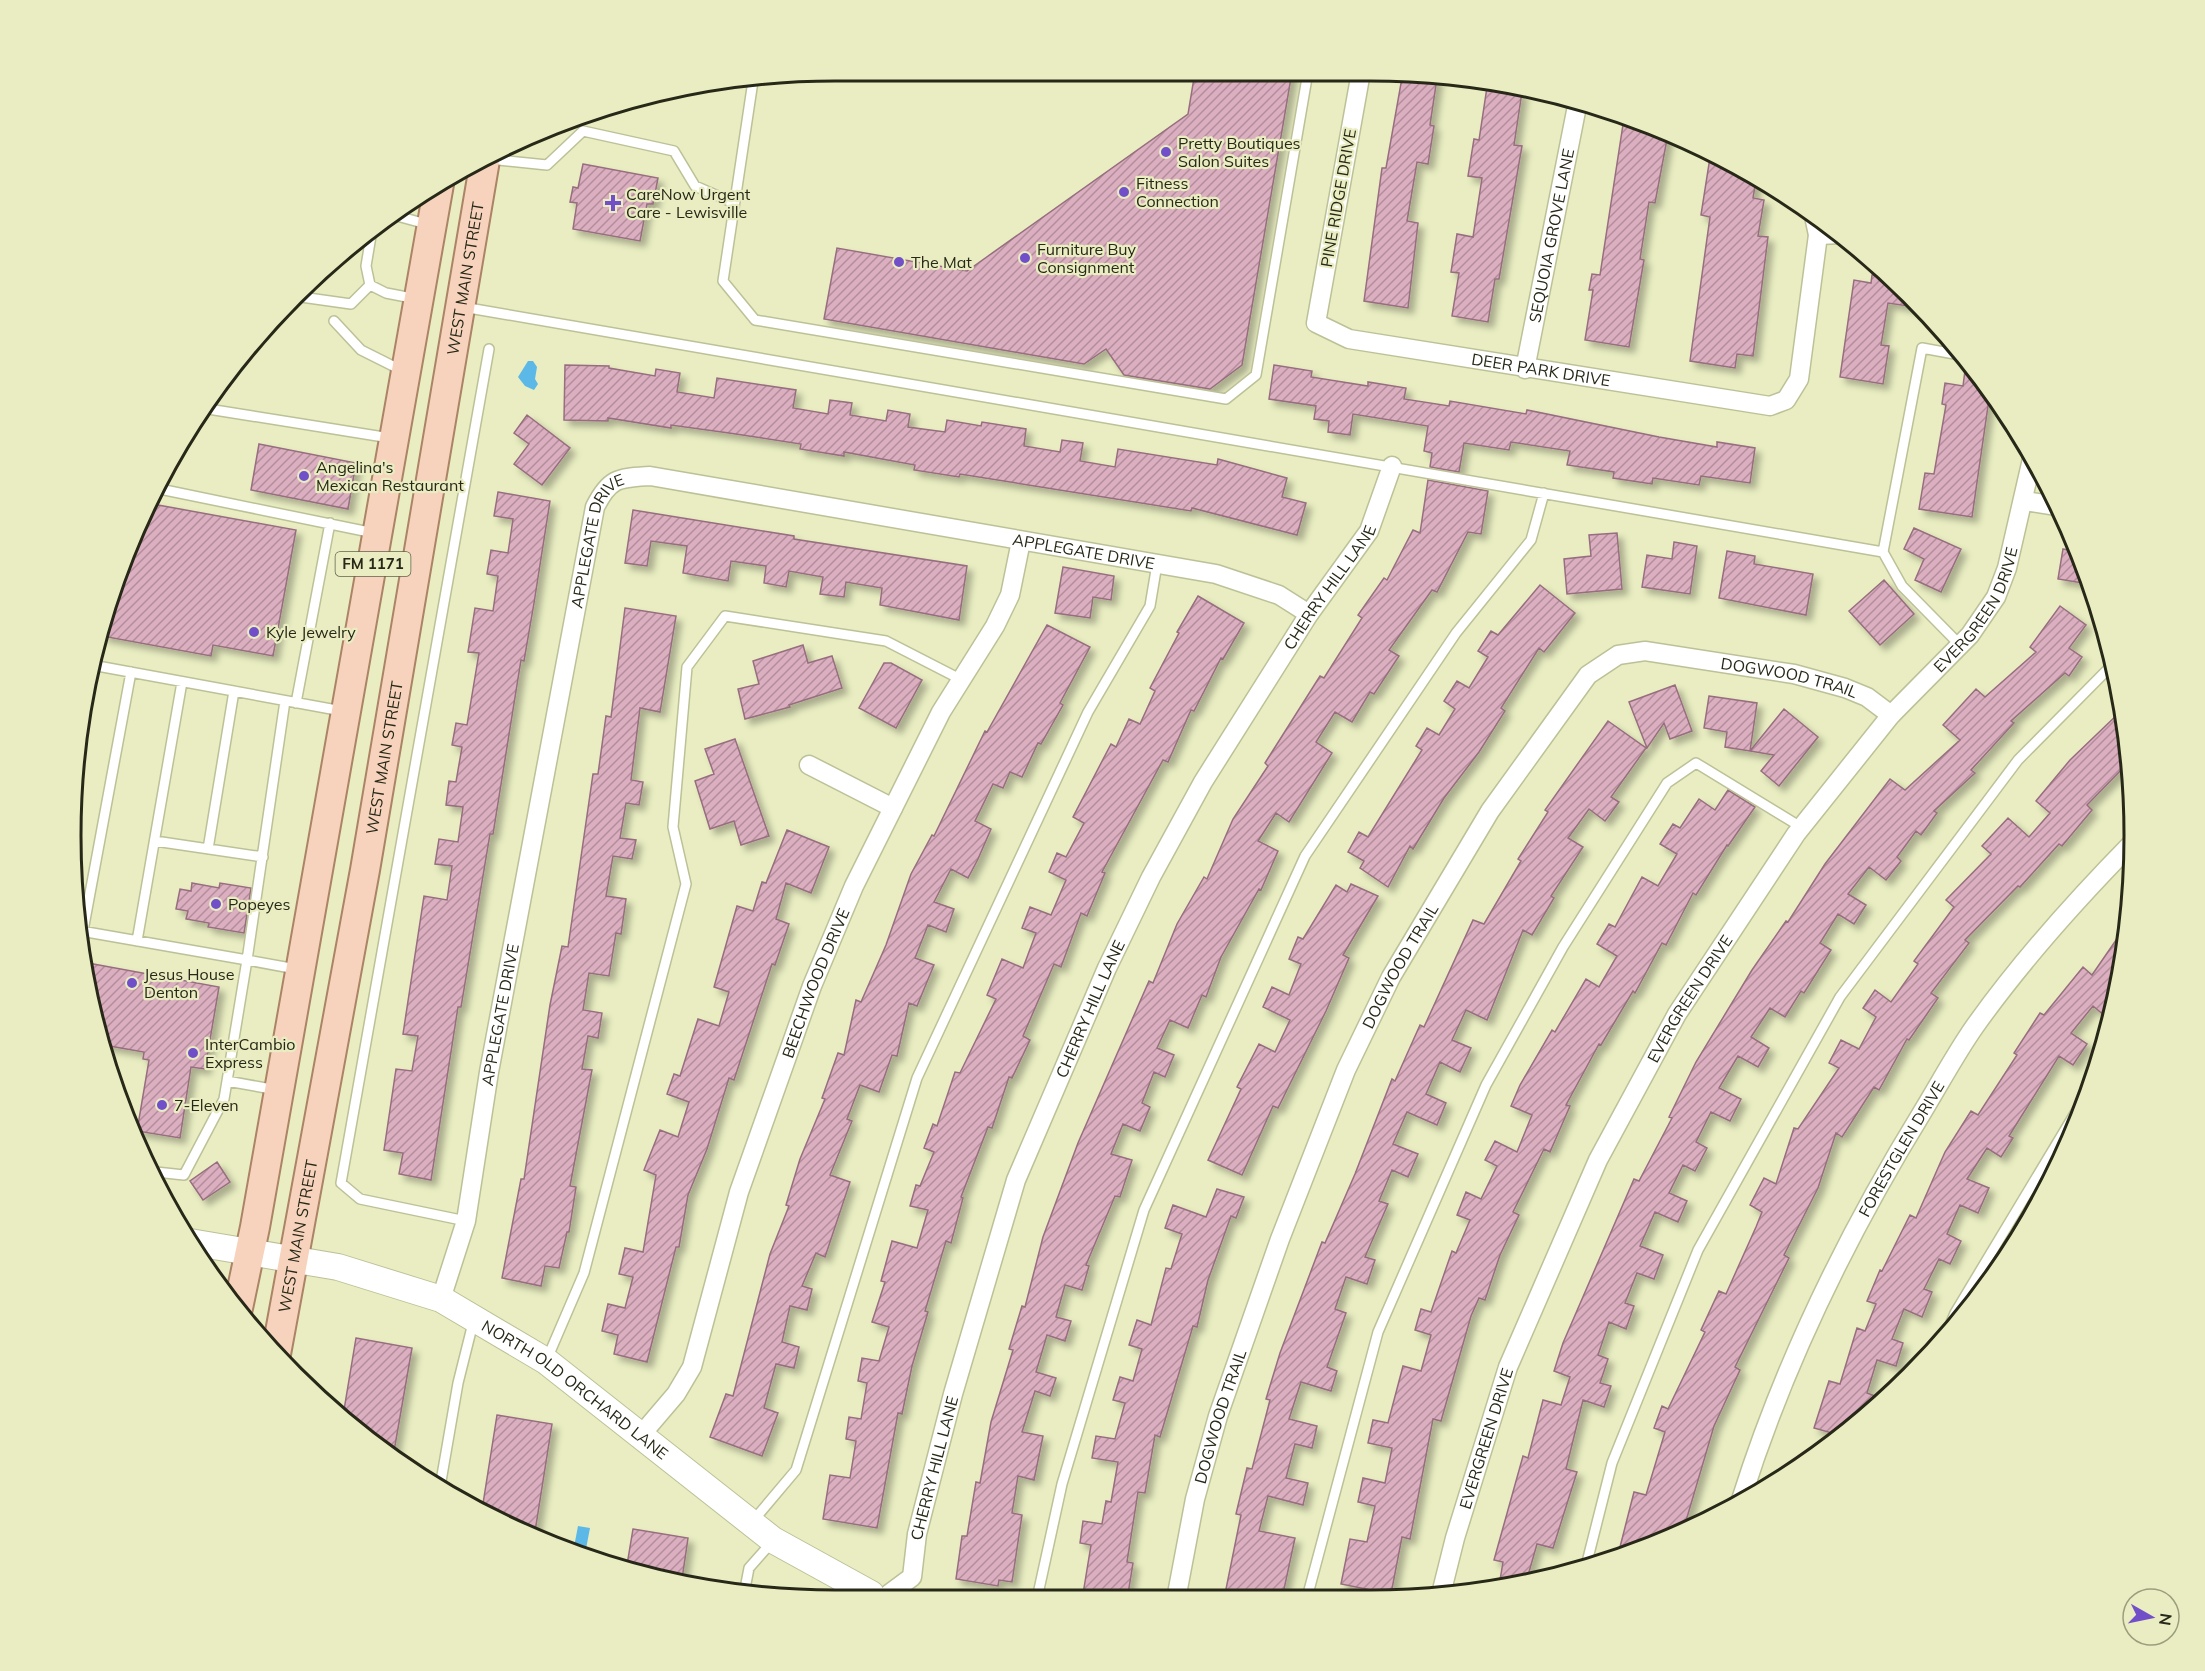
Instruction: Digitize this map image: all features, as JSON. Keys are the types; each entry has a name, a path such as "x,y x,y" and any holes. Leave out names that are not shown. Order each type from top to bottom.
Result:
{"main road":[{"name":"WEST MAIN STREET","path":"278,1344 390,720 484,168"},
{"name":"FM 1171","path":"240,1298 280,1090 437,195"},
{"path":"407,373 448,381"},
{"path":"347,712 390,720"}],"street":[{"name":"PINE RIDGE DRIVE","path":"1316,323 1359,81"},
{"name":"SEQUOIA GROVE LANE","path":"1525,369 1576,110"},
{"path":"1817,228 1818,235 1826,235"},
{"name":"DEER PARK DRIVE","path":"1316,323 1349,339 1525,369 1770,406 1786,400 1799,379 1818,235"},
{"name":"CHERRY HILL LANE","path":"895,1590 912,1576 917,1534 953,1394 1016,1180 1093,1000 1151,877 1203,782 1309,614 1369,531 1392,466"},
{"name":"EVERGREEN DRIVE","path":"1443,1586 1455,1538 1508,1367 1598,1160 1677,1014 1801,827 1891,715 1960,645 1996,597 2007,568 2030,471"},
{"name":"APPLEGATE DRIVE","path":"441,1299 466,1221 489,1072 595,507 605,486 623,477 650,476 1216,574 1279,595 1309,614"},
{"path":"2024,501 2047,505"},
{"name":"BEECHWOOD DRIVE","path":"641,1435 676,1394 692,1366 739,1192 812,986 854,886 941,712 995,626 1010,595 1022,541"},
{"name":"DOGWOOD TRAIL","path":"1178,1590 1195,1499 1218,1416 1280,1239 1346,1070 1391,977 1490,811 1588,675 1618,655 1645,651 1794,674 1867,697 1891,715"},
{"path":"809,765 893,808"},
{"name":"FORESTGLEN DRIVE","path":"1744,1491 1751,1467 1818,1299 1907,1137 1974,1027 2049,933 2123,853"},
{"name":"NORTH OLD ORCHARD LANE","path":"201,1244 338,1268 441,1299 546,1361 773,1540 864,1590"}],"lane":[{"path":"752,86 723,281 755,320 1226,399 1256,375 1306,81"},
{"path":"499,160 547,165 583,131 674,151 695,186 734,202"},
{"path":"403,218 432,225"},
{"path":"370,242 366,266 370,285"},
{"path":"370,285 386,293 420,300"},
{"path":"306,298 351,304 370,285"},
{"path":"460,306 1883,552"},
{"path":"334,321 361,350 407,373"},
{"path":"1949,353 1922,348 1883,552 1902,586 1960,645"},
{"path":"466,1221 360,1199 342,1183 489,349"},
{"path":"213,410 396,438"},
{"path":"165,490 379,534"},
{"path":"1039,1590 1062,1484 1144,1210 1305,856 1456,633 1531,540 1544,493"},
{"path":"296,703 330,523"},
{"path":"751,1523 796,1470 917,1077 1088,712 1150,606 1157,564"},
{"path":"546,1361 584,1273 686,884 673,827 687,667 725,616 886,641 962,680"},
{"path":"100,667 347,712"},
{"path":"1588,1557 1612,1462 1698,1250 1840,997 2018,760 2106,671"},
{"path":"85,913 131,672"},
{"path":"137,941 182,682"},
{"path":"208,849 234,691"},
{"path":"161,1172 184,1175 224,1099 263,857 285,701"},
{"path":"1309,1590 1378,1332 1486,1085 1563,947 1666,783 1696,763 1801,827"},
{"path":"155,841 263,857"},
{"path":"87,932 301,970"},
{"path":"227,1081 280,1090"},
{"path":"1960,1305 2062,1136"},
{"path":"441,1479 458,1383 474,1317"},
{"path":"746,1585 749,1568 773,1540"}],"water":[{"path":"528,361 533,361 537,367 535,379 538,384 534,390 525,386 518,377"},
{"path":"578,1526 590,1528 586,1548 575,1543"}],"building":[{"path":"1194,81 1290,81 1242,365 1210,389 1124,375 1106,349 1084,364 824,319 837,248 967,271 1188,114"},
{"path":"1401,82 1436,84 1430,125 1434,126 1428,164 1417,162 1407,221 1418,223 1408,308 1364,301 1382,168 1386,168"},
{"path":"1487,90 1521,96 1514,145 1522,146 1499,279 1495,279 1488,322 1452,316 1459,273 1451,272 1457,234 1473,237 1482,178 1468,176 1474,139 1479,140"},
{"path":"1623,125 1666,142 1655,203 1649,202 1640,259 1644,260 1629,347 1585,340 1593,290 1589,290 1592,274 1600,275"},
{"path":"1709,162 1755,187 1753,198 1764,200 1758,236 1768,237 1753,356 1737,354 1735,368 1690,361 1710,217 1701,215"},
{"name":"CareNow Urgent Care - Lewisville","path":"583,164 658,178 653,204 647,204 640,241 573,229 577,203 570,202 573,187 578,188"},
{"path":"1872,275 1875,275 1907,306 1888,303 1881,345 1889,346 1883,384 1840,377 1854,280 1871,283"},
{"path":"565,365 609,366 609,368 655,376 656,369 680,373 677,392 714,398 717,378 796,390 793,408 828,414 830,400 852,403 850,415 886,421 888,410 910,414 908,427 945,432 947,420 981,426 982,422 1026,429 1024,446 1060,452 1062,440 1083,443 1080,461 1115,467 1118,449 1217,465 1218,459 1287,478 1282,497 1306,503 1297,535 1192,508 1191,511 960,474 959,477 914,470 915,465 844,452 844,456 800,449 801,444 608,418 608,421 564,420"},
{"path":"1274,365 1312,371 1311,377 1368,386 1368,382 1406,388 1404,399 1449,406 1450,401 1526,414 1527,410 1717,447 1717,442 1755,448 1750,483 1701,476 1699,485 1653,478 1652,484 1613,478 1614,472 1567,465 1570,451 1511,442 1509,450 1464,443 1459,472 1430,467 1432,453 1424,451 1428,426 1353,414 1350,435 1328,432 1329,421 1314,419 1316,406 1269,399"},
{"path":"1965,372 1988,404 1972,517 1919,509 1925,473 1934,474 1946,405 1942,404 1945,383 1963,386"},
{"path":"527,415 570,448 542,485 514,464 529,444 514,433"},
{"name":"Angelina's Mexican Restaurant","path":"259,444 356,463 348,509 251,490"},
{"path":"1428,480 1488,491 1481,534 1468,532 1437,592 1432,590 1389,650 1399,656 1374,694 1370,692 1352,722 1335,712 1316,742 1332,753 1289,822 1276,813 1258,841 1278,851 1261,890 1259,889 1221,957 1206,997 1202,995 1188,1028 1170,1020 1157,1048 1174,1055 1165,1077 1154,1072 1142,1103 1150,1107 1140,1131 1123,1124 1111,1154 1132,1160 1120,1197 1115,1196 1086,1265 1089,1266 1082,1290 1065,1285 1056,1317 1071,1321 1065,1341 1047,1335 1036,1372 1056,1378 1050,1396 1035,1391 1022,1432 1043,1436 1034,1480 1018,1476 1012,1513 1022,1515 1012,1582 999,1580 998,1586 956,1579 962,1536 967,1536 976,1482 980,1483 991,1422 1013,1350 1009,1349 1022,1306 1025,1307 1043,1237 1078,1143 1149,981 1153,983 1177,924 1204,877 1207,879 1233,819 1268,766 1265,763 1320,676 1324,678 1362,618 1358,615 1384,578 1387,580 1413,530 1420,533"},
{"path":"498,492 550,501 493,834 490,834 461,1007 458,1007 431,1180 399,1174 403,1153 384,1150 396,1069 412,1071 418,1036 403,1034 424,896 447,900 452,866 435,864 439,839 458,842 463,807 446,805 449,781 456,782 462,747 452,745 456,723 467,725 479,653 468,652 475,608 493,611 498,576 487,574 491,550 508,553 513,519 494,516"},
{"path":"158,505 296,530 273,656 213,645 211,656 108,637 138,547"},
{"path":"633,510 794,536 794,539 967,566 959,620 880,605 882,588 846,582 844,597 820,594 823,577 789,571 786,587 764,583 766,566 731,561 728,581 683,573 687,546 651,541 647,566 625,563"},
{"path":"1914,528 1961,549 1941,592 1915,580 1924,559 1904,549"},
{"path":"1617,533 1622,589 1567,594 1564,559 1591,556 1589,535"},
{"path":"1674,542 1697,546 1690,594 1642,587 1647,555 1672,559"},
{"path":"2063,549 2068,550 2080,583 2058,579"},
{"path":"1727,551 1755,556 1754,564 1813,574 1806,615 1719,598"},
{"path":"1063,567 1114,576 1111,600 1093,597 1090,618 1055,613"},
{"path":"1884,580 1914,614 1880,645 1849,611"},
{"path":"1540,585 1575,613 1544,652 1539,648 1501,708 1505,711 1479,752 1444,798 1413,849 1410,846 1388,887 1360,868 1364,861 1348,852 1359,832 1368,837 1422,750 1416,746 1427,728 1439,735 1455,709 1444,701 1457,681 1469,688 1488,657 1478,651 1491,631 1498,635"},
{"path":"1198,596 1244,623 1223,659 1221,658 1194,711 1191,710 1168,762 1163,760 1102,872 1105,873 1087,916 1081,913 1061,967 1054,964 1023,1036 1030,1040 1012,1078 1009,1077 992,1128 988,1127 961,1197 963,1198 951,1243 946,1241 925,1311 928,1312 912,1366 902,1414 898,1413 877,1528 823,1519 830,1475 850,1478 856,1441 846,1439 849,1417 861,1419 867,1383 858,1381 862,1358 879,1361 889,1327 872,1322 885,1282 881,1281 892,1241 917,1248 928,1210 910,1206 916,1185 920,1186 934,1152 924,1148 933,1124 937,1126 955,1072 960,1073 996,999 987,995 1002,959 1023,968 1036,933 1022,928 1030,907 1051,915 1066,880 1049,872 1057,853 1066,857 1084,823 1073,817 1111,744 1116,747 1129,719 1140,724 1155,691 1150,688 1179,633 1177,632"},
{"path":"2060,606 2086,625 2069,648 2082,657 2069,676 2065,673 2011,721 2014,723 1971,770 1975,773 1934,811 1937,813 1921,835 1916,831 1897,857 1901,861 1886,880 1869,867 1848,894 1866,905 1854,924 1838,914 1820,943 1831,950 1804,993 1801,991 1785,1017 1770,1008 1751,1037 1769,1048 1758,1067 1738,1056 1719,1088 1741,1099 1730,1121 1711,1112 1696,1142 1707,1148 1695,1171 1683,1165 1669,1193 1687,1201 1678,1222 1655,1212 1640,1246 1663,1255 1654,1279 1637,1273 1625,1303 1634,1306 1626,1329 1609,1322 1598,1355 1608,1359 1600,1383 1611,1386 1604,1407 1583,1400 1566,1469 1577,1472 1553,1548 1537,1544 1529,1573 1500,1579 1503,1562 1494,1560 1523,1456 1528,1458 1543,1400 1561,1405 1570,1377 1554,1371 1563,1343 1634,1179 1639,1181 1672,1118 1669,1117 1696,1062 1752,970 1786,921 1788,922 1825,864 1890,779 1905,790 1960,740 1943,725 1976,689 1985,697 2036,652 2030,647"},
{"path":"625,608 676,616 660,712 640,708 631,780 643,782 639,805 626,803 620,838 636,840 632,859 613,856 606,896 626,899 621,934 616,933 609,976 589,973 583,1010 602,1013 598,1038 588,1036 582,1069 592,1070 570,1186 576,1187 569,1232 567,1232 559,1268 545,1266 541,1286 502,1278 521,1179 524,1179 550,1005 562,946 568,947 593,774 598,774 606,716 611,717"},
{"path":"1047,625 1090,647 1060,703 1063,705 1041,744 1038,743 1022,777 1010,772 1003,788 993,784 975,821 991,829 968,878 951,869 934,902 954,909 946,932 928,925 915,958 934,965 917,1006 909,1003 897,1056 892,1055 879,1092 860,1085 847,1119 852,1121 830,1175 850,1182 825,1257 816,1253 802,1286 812,1289 807,1310 790,1306 782,1342 799,1347 794,1368 776,1364 764,1408 778,1413 762,1456 710,1437 726,1394 733,1396 770,1254 789,1206 786,1205 800,1159 825,1099 822,1098 838,1053 844,1055 856,1000 861,1002 886,945 911,874 932,835 934,836 985,731 987,732"},
{"path":"803,645 808,663 832,656 842,688 789,705 790,707 745,719 738,689 759,684 753,661"},
{"path":"884,663 891,663 922,680 896,728 859,708"},
{"path":"1675,685 1692,731 1670,739 1664,723 1647,748 1629,702"},
{"path":"1709,696 1757,703 1750,751 1725,747 1727,732 1704,728"},
{"path":"1784,709 1818,737 1779,786 1761,771 1774,755 1750,751"},
{"path":"2115,717 2121,770 2087,805 2092,810 2062,846 2059,844 2020,887 2018,886 1965,940 1969,943 1931,993 1938,998 1909,1040 1907,1039 1879,1090 1874,1087 1842,1137 1836,1133 1818,1188 1784,1255 1789,1258 1735,1367 1740,1370 1714,1426 1686,1520 1620,1547 1634,1492 1646,1495 1665,1432 1654,1428 1662,1406 1668,1409 1705,1332 1701,1330 1719,1291 1726,1294 1756,1227 1762,1212 1750,1205 1764,1178 1776,1184 1794,1128 1798,1129 1839,1068 1829,1063 1841,1040 1859,1049 1876,1017 1863,1008 1875,990 1891,1002 1918,964 1914,961 1954,907 1946,900 1991,854 1982,846 2008,818 2029,837 2050,813 2036,801 2070,760"},
{"path":"1608,721 1646,748 1611,797 1619,802 1605,821 1589,809 1568,838 1583,847 1551,896 1554,898 1532,935 1523,930 1487,1020 1466,1010 1452,1040 1471,1048 1460,1072 1440,1062 1426,1094 1446,1103 1437,1125 1407,1112 1393,1144 1418,1154 1408,1177 1392,1170 1379,1201 1388,1204 1365,1257 1375,1260 1367,1284 1346,1277 1335,1309 1346,1313 1327,1367 1337,1371 1331,1391 1301,1382 1289,1419 1317,1426 1312,1448 1295,1444 1286,1478 1308,1483 1303,1505 1268,1496 1259,1531 1295,1538 1284,1590 1226,1590 1241,1515 1236,1514 1247,1468 1252,1469 1270,1400 1266,1399 1280,1353 1322,1242 1325,1243 1355,1174 1392,1079 1395,1081 1420,1025 1424,1027 1473,920 1484,924 1521,861 1518,859 1548,812 1545,810"},
{"path":"735,739 769,836 741,845 734,821 710,829 695,781 714,774 705,749"},
{"path":"1728,790 1755,807 1727,845 1696,895 1693,893 1666,945 1662,943 1635,993 1633,991 1601,1045 1599,1044 1566,1105 1570,1106 1550,1152 1544,1149 1513,1212 1519,1215 1500,1255 1485,1300 1479,1298 1471,1316 1441,1421 1433,1419 1410,1539 1402,1537 1392,1589 1371,1590 1341,1584 1350,1539 1367,1542 1375,1506 1358,1502 1363,1478 1385,1483 1392,1448 1368,1443 1373,1420 1388,1423 1403,1366 1421,1371 1431,1335 1415,1330 1421,1309 1431,1312 1452,1251 1456,1253 1470,1220 1457,1215 1466,1192 1481,1199 1497,1166 1485,1160 1495,1141 1517,1152 1532,1115 1511,1106 1520,1085 1552,1030 1555,1032 1586,979 1599,987 1617,956 1597,944 1609,924 1615,927 1642,877 1658,886 1677,854 1660,844 1673,824 1680,828 1699,799 1715,810"},
{"path":"787,830 829,847 811,893 786,883 776,919 789,924 775,965 772,964 734,1080 729,1078 707,1149 688,1195 679,1247 676,1247 647,1362 614,1354 618,1335 602,1331 608,1304 625,1308 633,1277 619,1274 625,1248 643,1252 656,1175 644,1170 660,1130 678,1137 689,1102 667,1094 674,1074 680,1076 698,1019 719,1026 729,992 714,987 737,906 753,911 762,882 766,883"},
{"path":"192,883 219,888 220,883 251,888 244,933 208,927 209,923 186,919 188,911 176,909 180,889 191,891"},
{"path":"1351,884 1378,896 1343,955 1349,958 1326,1011 1278,1108 1273,1106 1242,1175 1208,1160 1241,1089 1237,1087 1259,1044 1275,1052 1290,1020 1263,1007 1272,987 1289,995 1301,964 1289,959 1298,937 1303,939 1336,885 1347,892"},
{"path":"2117,938 2102,1014 2093,1006 2071,1033 2087,1044 2073,1065 2059,1056 2009,1136 2013,1138 2001,1157 1987,1148 1967,1179 1989,1188 1978,1213 1960,1205 1947,1234 1961,1241 1950,1264 1939,1259 1924,1289 1932,1292 1922,1317 1904,1309 1892,1339 1903,1343 1896,1366 1877,1360 1867,1393 1875,1396 1831,1433 1814,1428 1829,1381 1840,1384 1857,1328 1865,1331 1876,1304 1867,1301 1880,1270 1882,1271 1910,1215 1916,1218 1945,1152 1971,1111 1978,1115 2017,1055 2014,1053 2040,1013 2044,1015 2083,967 2092,975"},
{"path":"92,964 219,987 205,1069 191,1067 180,1138 142,1132 138,1124 149,1060 143,1059 144,1052 112,1046"},
{"name":"7-Eleven","path":"217,1162 230,1182 203,1200 190,1181"},
{"path":"1217,1189 1244,1197 1236,1218 1231,1216 1208,1280 1197,1327 1193,1326 1160,1437 1155,1435 1145,1493 1138,1492 1127,1562 1133,1563 1129,1590 1084,1590 1091,1545 1080,1543 1083,1521 1102,1524 1106,1501 1111,1502 1118,1462 1092,1458 1096,1436 1115,1439 1125,1403 1113,1400 1120,1377 1133,1381 1142,1349 1129,1345 1137,1320 1151,1325 1166,1268 1171,1269 1182,1234 1165,1228 1173,1205 1206,1217"},
{"path":"356,1338 412,1348 395,1448 344,1408"},
{"path":"497,1415 552,1424 536,1528 483,1502"},
{"path":"633,1529 688,1538 683,1575 628,1560"}],"place":[{"name":"Pretty Boutiques Salon Suites","path":"1166,152"},
{"name":"Fitness Connection","path":"1124,192"},
{"name":"CareNow Urgent Care - Lewisville","path":"613,203"},
{"name":"Furniture Buy Consignment","path":"1025,258"},
{"name":"The Mat","path":"899,262"},
{"name":"Angelina's Mexican Restaurant","path":"304,476"},
{"name":"Kyle Jewelry","path":"254,632"},
{"name":"Popeyes","path":"216,904"},
{"name":"Jesus House Denton","path":"132,983"},
{"name":"InterCambio Express","path":"193,1053"},
{"name":"7-Eleven","path":"162,1105"}]}
